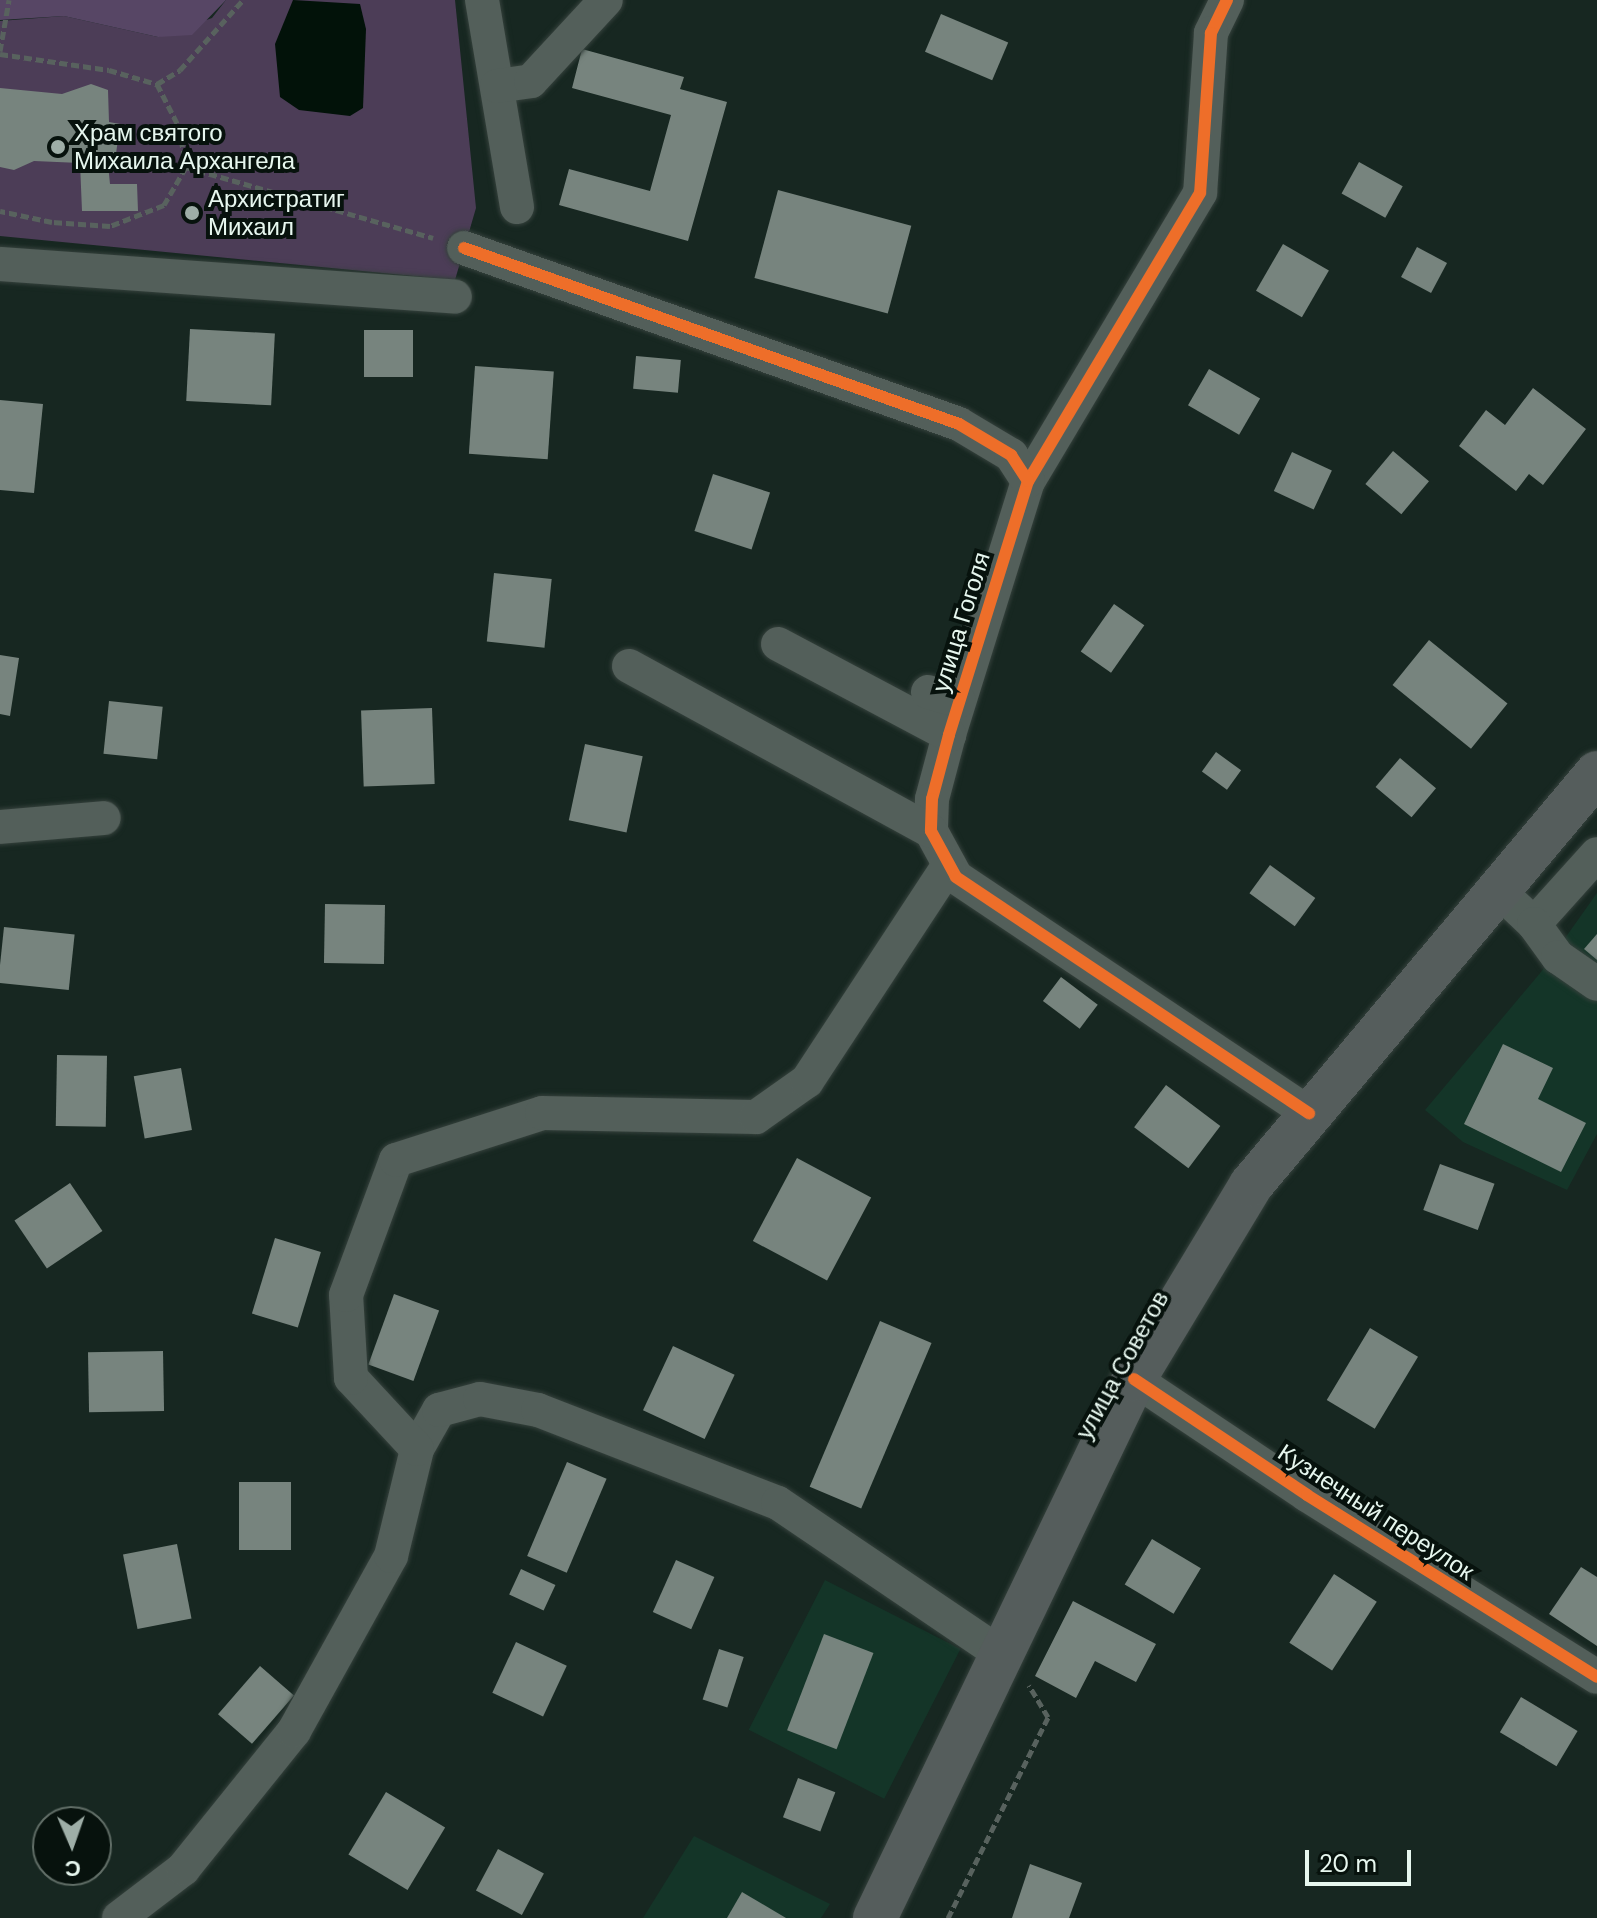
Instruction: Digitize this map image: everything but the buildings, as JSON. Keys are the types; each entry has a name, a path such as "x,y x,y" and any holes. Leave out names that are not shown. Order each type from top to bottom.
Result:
{"main road":[{"name":"улица Советов","path":"875,1918 1004,1656 1134,1379 1251,1185 1597,773"}],"street":[{"path":"482,0 517,207"},
{"path":"497,86 531,81 606,0"},
{"name":"улица Гоголя","path":"931,831 932,799 949,735 944,696 1028,481 1200,193 1211,33 1227,0"},
{"path":"464,248 959,424 1011,455 1028,481"},
{"path":"0,264 455,297"},
{"path":"778,644 949,735"},
{"path":"629,666 931,831 956,877 1309,1113"},
{"path":"0,827 104,818"},
{"path":"1534,924 1597,854"},
{"path":"417,1449 351,1378 346,1295 396,1160 542,1113 756,1117 807,1081 949,865"},
{"path":"1500,892 1534,924 1558,957 1597,984"},
{"name":"Кузнечный переулок","path":"1134,1379 1307,1495 1597,1677"},
{"path":"119,1918 183,1869 294,1731 391,1556 417,1449 439,1410 480,1399 538,1410 778,1503 1004,1656"}],"path":[{"path":"0,211 52,222 110,226 164,205 186,167 179,127 157,84 109,70 0,52 9,0"},
{"path":"157,84 180,70 243,0"},
{"path":"186,167 464,248"}],"shaded area":[{"path":"0,0 226,0 192,35 158,37 64,16 0,20"},
{"path":"226,0 455,0 476,208 455,280 0,236 0,21 64,16 158,37 212,18"},
{"path":"293,0 360,4 366,29 363,108 350,116 299,110 280,97 275,44"},
{"path":"1597,893 1597,1134 1567,1190 1463,1142 1425,1110 1541,972"},
{"path":"825,1580 960,1649 884,1799 749,1730"},
{"path":"694,1836 830,1904 821,1918 643,1918"}],"cycle path":[{"path":"1227,0 1211,33 1200,193 1028,481 949,735 932,799 931,831 956,877 1309,1113"},
{"path":"464,248 959,424 1011,455 1028,481"},
{"path":"1134,1379 1307,1495 1597,1677"}],"place":[{"name":"Храм святого Михаила Архангела","path":"58,147"},
{"name":"Архистратиг Михаил","path":"192,213"}]}
